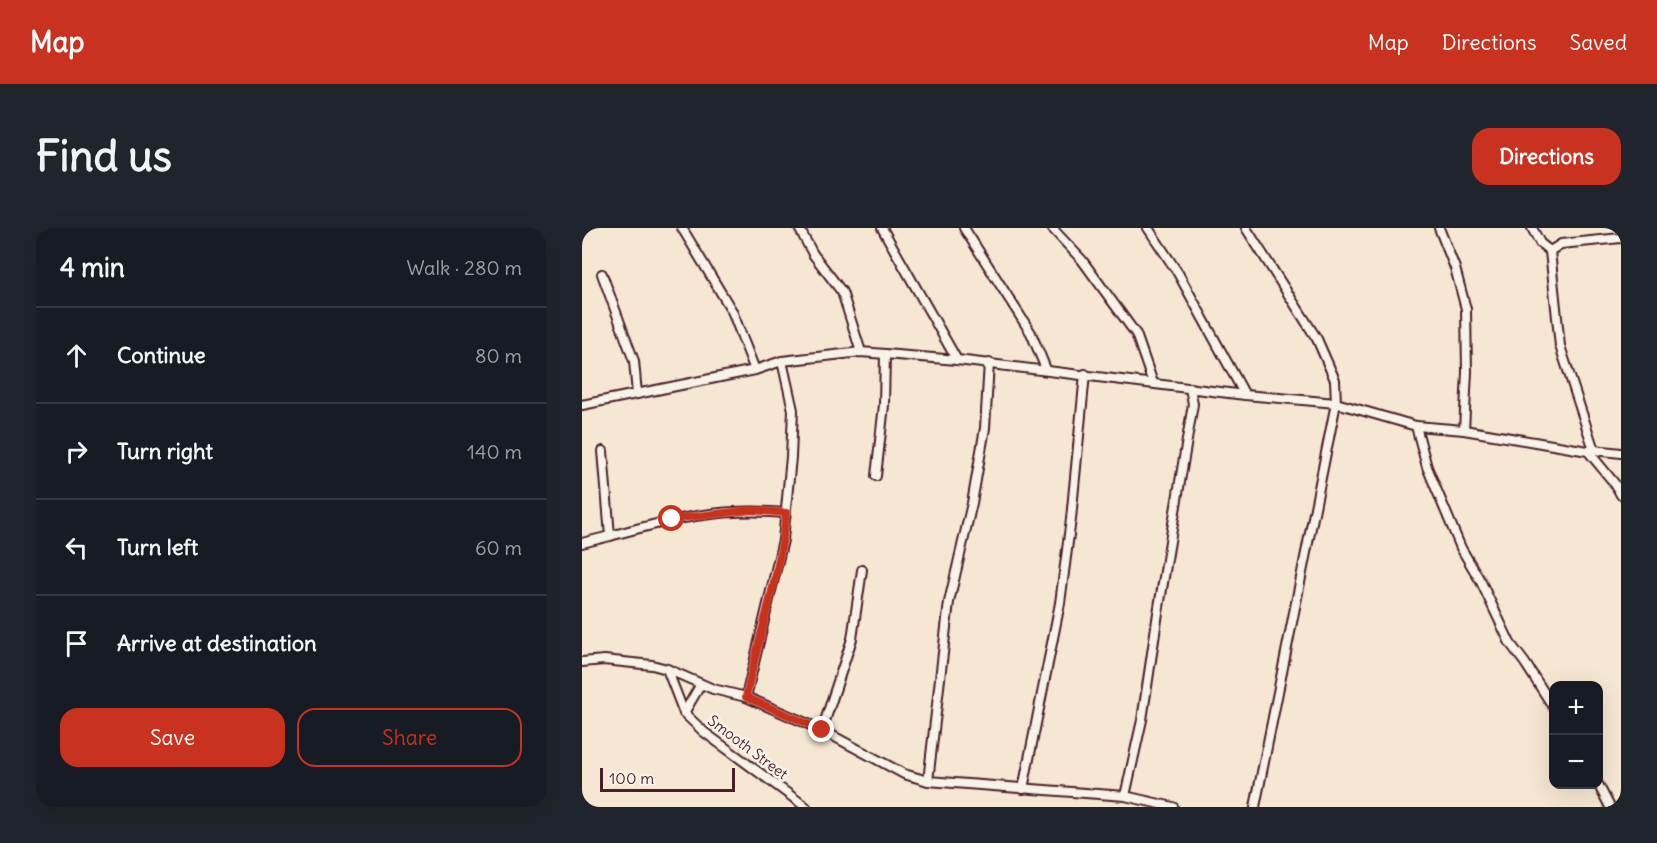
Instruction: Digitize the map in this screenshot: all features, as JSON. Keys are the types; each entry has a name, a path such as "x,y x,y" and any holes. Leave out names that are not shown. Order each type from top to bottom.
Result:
{"street":[{"path":"682,228 732,311 755,369"},
{"path":"799,228 813,254 842,292 861,352"},
{"path":"882,228 957,360"},
{"path":"964,228 1031,333 1046,369"},
{"path":"1052,228 1082,260 1136,334 1153,383"},
{"path":"1148,228 1178,273 1245,395"},
{"path":"1246,228 1317,339 1335,380 1336,403 1255,807"},
{"path":"1439,228 1455,268 1466,309 1467,372 1464,430"},
{"path":"1532,228 1540,243 1550,251 1560,346 1591,451 1616,484 1621,495"},
{"path":"1550,251 1561,244 1621,238"},
{"path":"602,274 634,361 637,394"},
{"path":"582,405 755,369 782,361 861,352 1046,369 1245,395 1336,403 1416,426 1464,430 1591,451 1621,453"},
{"path":"876,476 884,405 885,354"},
{"path":"746,697 776,577 786,513 793,410 782,361"},
{"path":"928,781 949,602 972,503 985,428 989,363"},
{"path":"1023,789 1060,603 1085,375"},
{"path":"1125,796 1142,720 1193,405 1190,388"},
{"path":"1416,426 1431,476 1461,548 1481,582 1510,643 1549,700"},
{"path":"603,451 610,536"},
{"path":"582,543 672,519 705,514 751,510 786,513"},
{"path":"822,730 852,639 862,570"},
{"path":"582,662 604,660 652,665 667,669 701,684 746,697 822,730 904,774 928,781 1125,796 1173,807"},
{"name":"Smooth Street","path":"667,669 684,713 704,732 806,807"},
{"path":"684,713 701,684"},
{"path":"1601,789 1610,807"}],"route":[{"path":"672,519 751,510 786,513 776,577 746,697 822,730"}]}
